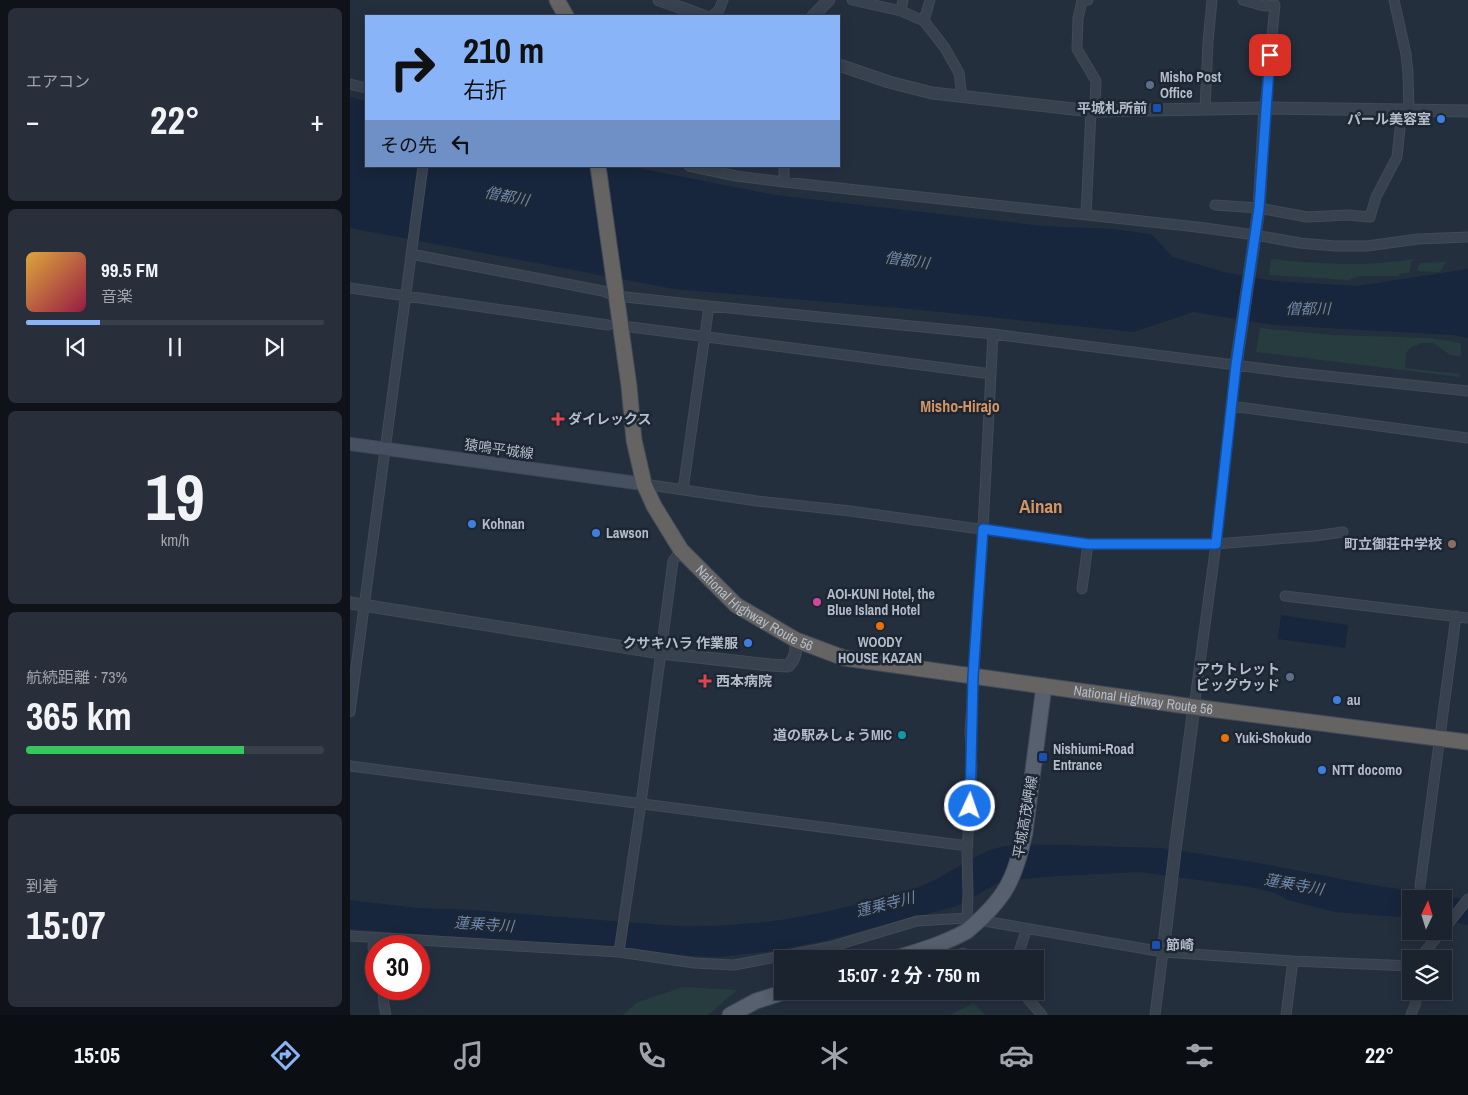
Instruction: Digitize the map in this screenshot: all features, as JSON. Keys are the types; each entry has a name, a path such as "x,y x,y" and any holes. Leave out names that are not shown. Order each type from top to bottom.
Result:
{"highway":[{"name":"National Highway Route 56","path":"598,167 616,289 634,440 644,484 654,506 681,550 736,605 796,640 844,658 1194,707 1468,742"}],"main road":[{"name":"猿鳴平城線","path":"350,444 644,484"},
{"name":"平城高茂岬線","path":"922,950 953,939 967,925 988,914 1002,896 1013,876 1025,832 1044,686"},
{"path":"730,1015 756,1001 774,995"}],"street":[{"path":"658,0 701,15"},
{"path":"713,15 719,10 722,0"},
{"path":"814,15 829,0"},
{"path":"852,0 911,14 924,21 945,48 959,73 962,97"},
{"path":"900,11 903,0"},
{"path":"924,21 930,0"},
{"path":"1086,214 1091,111 1095,105 1096,81 1077,49 1079,9 1082,1 1088,0"},
{"path":"1205,110 1212,0"},
{"path":"1155,1015 1216,544 1236,362 1259,208 1265,108 1275,5 1264,6 1243,0"},
{"path":"1215,205 1259,208 1307,217 1370,216 1376,197 1397,157 1405,110 1406,54 1394,0"},
{"path":"840,65 932,93 1091,111 1265,108 1468,111"},
{"path":"350,84 365,88"},
{"path":"350,712 422,167"},
{"path":"694,167 736,176 1086,214 1300,243 1366,246 1418,238 1468,237"},
{"path":"784,167 784,182"},
{"path":"412,250 604,291 616,289 709,306 993,334 1468,391"},
{"path":"350,288 608,325"},
{"path":"682,490 709,306"},
{"path":"631,327 705,335 991,374"},
{"path":"967,925 972,766 970,732 993,334"},
{"path":"1231,406 1468,438"},
{"path":"644,484 1088,544 1216,544 1343,532"},
{"path":"1082,589 1088,544"},
{"path":"620,949 642,804 673,561 681,550"},
{"path":"1285,596 1468,618"},
{"path":"350,604 661,653 770,665 788,666 794,661 796,640"},
{"path":"1420,886 1438,738 1456,616"},
{"path":"350,766 968,849"},
{"path":"1452,919 1468,899"},
{"path":"430,941 620,949 694,963 734,964 830,947 917,921 1026,930 1163,952 1293,961 1402,966"},
{"path":"1020,950 1026,930"},
{"path":"350,936 365,937"},
{"path":"1427,950 1435,940"},
{"path":"1286,1015 1293,961"},
{"path":"384,1000 386,1015"},
{"path":"1029,1000 1042,1015"},
{"path":"1411,1015 1416,1000"}],"green space":[{"path":"1271,259 1342,264 1396,262 1414,259 1411,262 1410,271 1399,274 1399,276 1362,276 1348,280 1269,275"},
{"path":"1446,262 1440,272 1418,271 1417,268 1421,263"},
{"path":"1260,328 1334,335 1430,338 1461,343 1461,356 1450,355 1433,343 1422,343 1410,348 1406,353 1405,368 1460,374 1460,377 1256,352"},
{"path":"683,987 737,990 708,1015 623,1015 636,1003"},
{"path":"974,1003 985,1015 950,1015"}],"water":[{"name":"僧都川","path":"350,97 365,101 365,167 632,167 775,195 1043,226 1112,229 1151,234 1173,257 1224,272 1274,281 1357,286 1468,269 1468,338 1453,335 1274,325 1193,312 1134,332 910,309 674,289 350,228"},
{"path":"1281,615 1348,625 1345,648 1278,639"},
{"name":"蓮乗寺川","path":"1022,845 1162,848 1253,862 1405,890 1402,890 1402,917 1335,912 1288,900 1275,893 1250,887 1139,872 1002,881 957,906 823,941 773,951 718,957 670,955 646,951 350,929 350,900 417,908 473,910 677,926 748,924 794,918 888,897 932,881 985,852 1003,847"},
{"path":"1452,897 1468,900 1468,925 1452,922"}],"place":[{"name":"Misho Post Office","path":"1150,85"},
{"name":"平城札所前","path":"1157,108"},
{"name":"パール美容室","path":"1441,119"},
{"name":"ダイレックス","path":"558,419"},
{"name":"Kohnan","path":"472,524"},
{"name":"Lawson","path":"596,533"},
{"name":"町立御荘中学校","path":"1452,544"},
{"name":"AOI-KUNI Hotel, the Blue Island Hotel","path":"817,602"},
{"name":"WOODY HOUSE KAZAN","path":"880,626"},
{"name":"クサキハラ 作業服","path":"748,643"},
{"name":"アウトレット ビッグウッド","path":"1290,677"},
{"name":"西本病院","path":"705,681"},
{"name":"au","path":"1337,700"},
{"name":"道の駅みしょうMIC","path":"902,735"},
{"name":"Yuki-Shokudo","path":"1225,738"},
{"name":"Nishiumi-Road Entrance","path":"1043,757"},
{"name":"NTT docomo","path":"1322,770"},
{"name":"節崎","path":"1156,945"}],"district":[{"name":"Misho-Hirajo","path":"960,406"},
{"name":"Ainan","path":"1041,506"}],"route":[{"path":"970,806 972,766 970,732 983,529 1088,544 1216,544 1236,365 1259,208 1270,55"}]}
